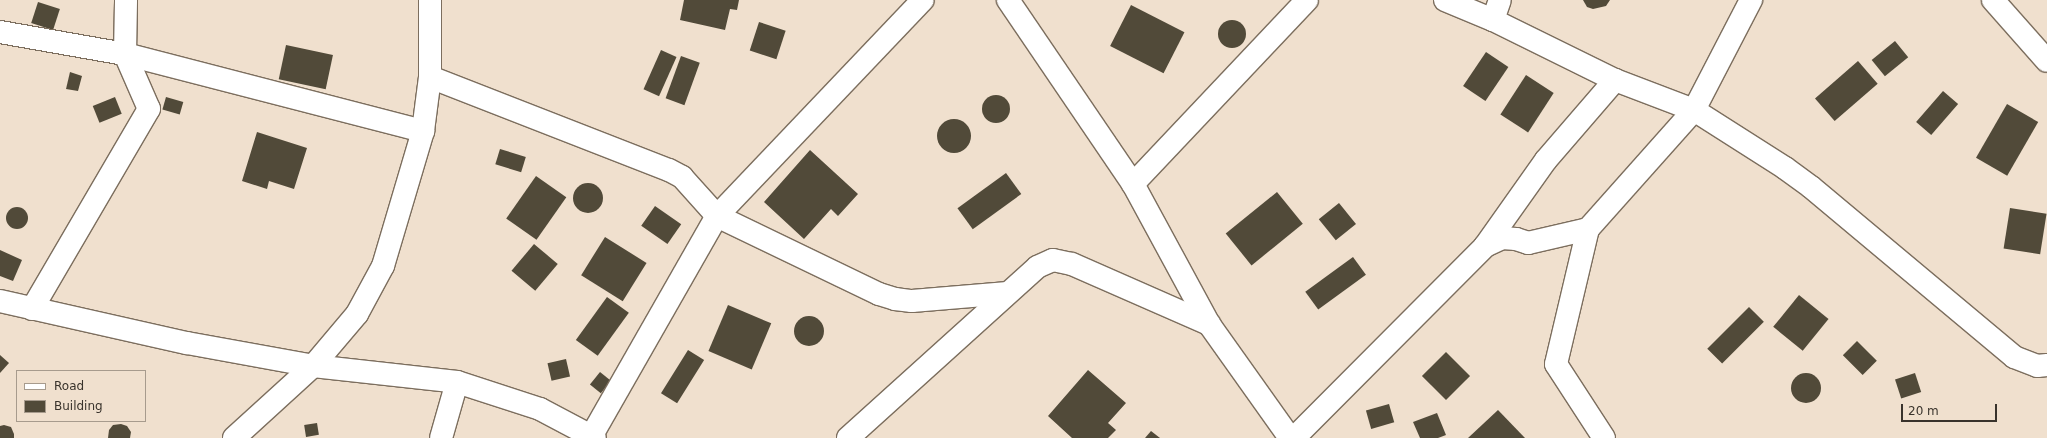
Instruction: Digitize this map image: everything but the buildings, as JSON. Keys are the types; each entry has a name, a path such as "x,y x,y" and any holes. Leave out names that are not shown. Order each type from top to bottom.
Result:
{"street":[{"path":"32,309 149,109 125,54 126,0"},
{"path":"234,438 313,366 357,314 383,266 423,130 430,77 430,0"},
{"path":"0,301 186,343 313,366 457,382 540,409 594,437 718,216 923,0"},
{"path":"1008,0 1133,184 1209,324 1290,438"},
{"path":"1133,184 1307,0"},
{"path":"1445,0 1493,20 1615,80 1694,110 1785,168 1811,187 2014,357 2037,366 2047,365"},
{"path":"1493,20 1500,0"},
{"path":"1604,438 1556,364 1588,229 1694,110 1751,0"},
{"path":"1993,0 2047,61"},
{"path":"0,32 125,54 423,130"},
{"path":"430,77 669,170 682,178 718,216 880,294 895,299 912,300 1008,293"},
{"path":"1294,438 1485,246 1546,160 1615,80"},
{"path":"1485,246 1502,238 1516,239 1528,243 1588,229"},
{"path":"848,438 1037,267 1054,260 1072,264 1209,324"},
{"path":"441,438 457,382"}]}
